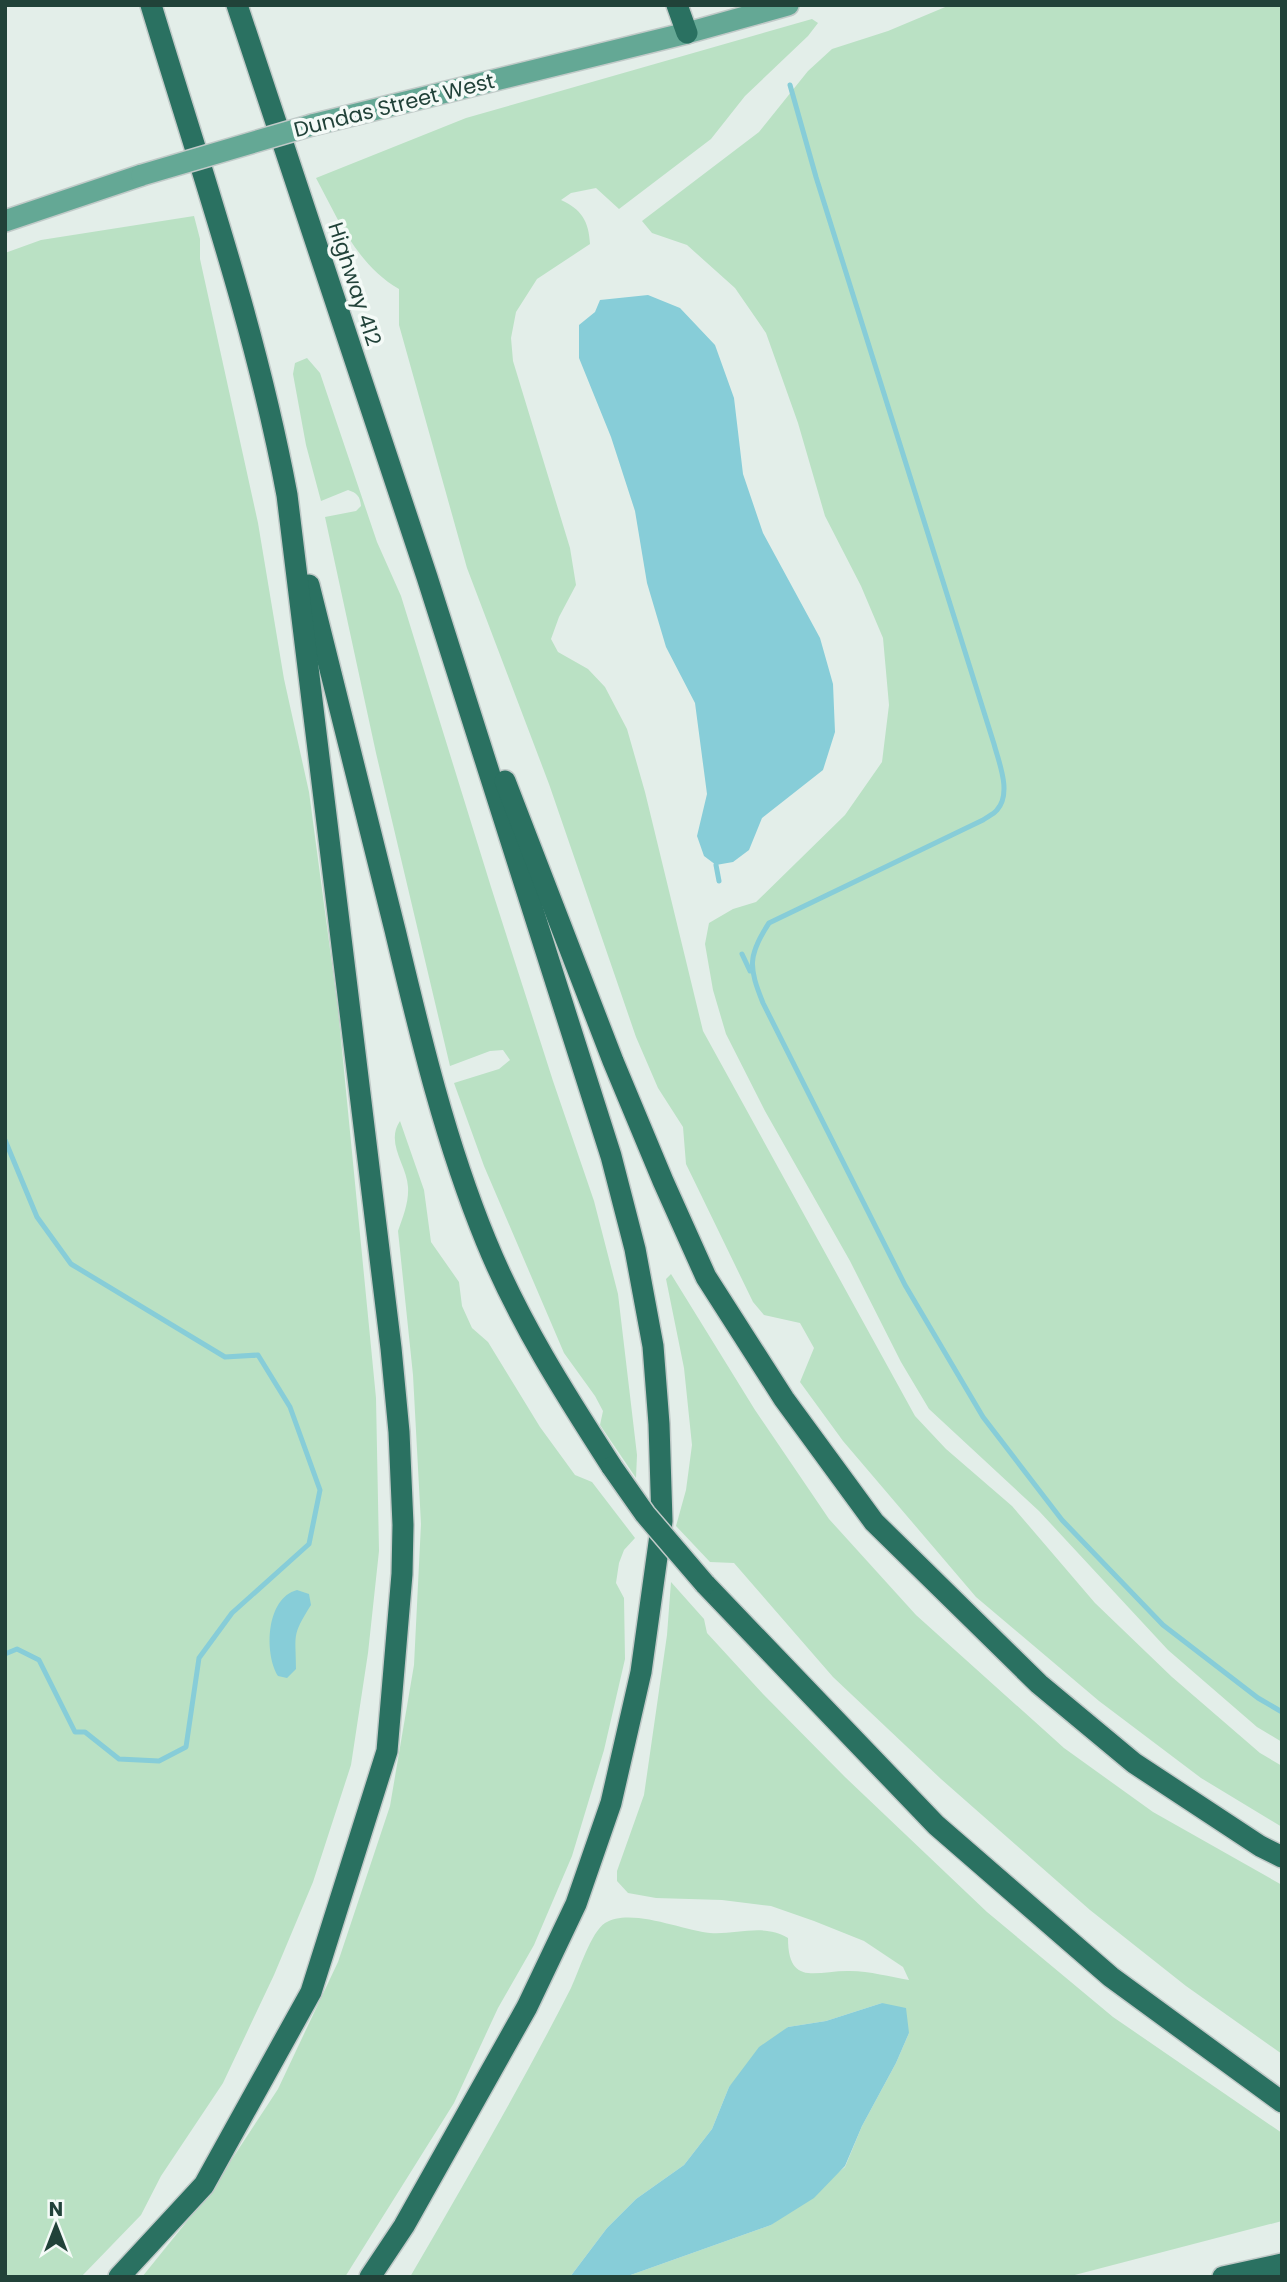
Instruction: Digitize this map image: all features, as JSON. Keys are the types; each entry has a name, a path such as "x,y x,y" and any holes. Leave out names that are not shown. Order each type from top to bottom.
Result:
{"highway":[{"path":"151,5 247,321 277,442 287,495 413,1006 454,1152 486,1240 520,1315 547,1365 645,1514 705,1584 936,1825 1111,1977 1282,2102"},
{"name":"Highway 412","path":"237,5 427,577"},
{"path":"677,5 687,33"},
{"path":"119,2277 204,2185 311,1992 387,1751 402,1574 400,1432 287,495"},
{"path":"427,577 613,1062 663,1181 706,1277 784,1399 874,1522 1039,1684 1134,1763 1260,1846 1282,1857"},
{"path":"370,2277 404,2225 527,2007 576,1905 611,1803 641,1672 662,1521 653,1346 635,1249 611,1156 427,577"},
{"path":"1223,2277 1282,2264"}],"main road":[{"name":"Dundas Street West","path":"5,221 142,175 312,125 687,33 788,5"}],"green space":[{"path":"950,5 1282,5 1282,1742 1257,1727 1168,1650 1039,1511 929,1409 901,1362 850,1261 765,1111 726,1034 713,990 705,944 709,923 733,909 756,902 845,815 882,762 889,705 883,638 861,586 825,516 798,423 766,333 735,288 687,245 652,233 642,221 759,132 808,71 832,49 888,31"},
{"path":"812,19 818,23 808,36 745,96 711,139 619,209 596,188 571,193 561,200 574,207 583,217 590,244 537,279 516,312 511,338 513,361 570,548 576,585 551,639 558,652 588,669 605,687 627,729 703,1031 915,1416 946,1449 1012,1506 1095,1603 1172,1677 1260,1753 1282,1766 1282,1827 1201,1778 1099,1701 976,1597 843,1441 800,1382 814,1348 800,1323 764,1315 753,1302 686,1164 683,1127 658,1088 636,1037 549,784 467,568 399,325 399,289 384,279 360,254 316,178 466,118"},
{"path":"194,216 200,239 200,259 258,523 284,679 309,792 338,1009 376,1398 379,1551 368,1653 351,1765 313,1882 274,1975 223,2083 161,2176 141,2215 81,2277 5,2277 5,253 41,240"},
{"path":"307,358 320,373 377,542 401,596 491,887 594,1201 618,1294 637,1455 636,1478 600,1425 603,1411 595,1396 564,1353 484,1166 454,1083 499,1069 510,1060 503,1050 490,1051 450,1066 376,753 325,517 356,511 361,503 358,495 348,490 321,501 306,445 293,374 295,363"},
{"path":"400,1121 424,1190 431,1242 459,1282 462,1306 472,1328 488,1342 540,1427 575,1475 592,1482 635,1538 624,1550 616,1583 624,1598 625,1659 604,1750 572,1856 534,1945 498,2008 454,2103 345,2277 142,2277 209,2194 278,2089 338,1962 390,1806 414,1665 421,1524 413,1375 398,1231 408,1193 407,1179 395,1138"},
{"path":"671,1274 755,1410 829,1519 916,1615 1064,1748 1153,1812 1282,1885 1282,2054 1186,1986 1090,1910 941,1779 833,1677 734,1563 710,1562 676,1526 686,1490 692,1445 684,1368 666,1279"},
{"path":"671,1582 704,1619 707,1633 763,1694 845,1777 987,1912 1113,2017 1282,2133 1282,2221 1067,2277 625,2277 771,2225 845,2167 862,2126 909,2033 882,2003 826,2021 788,2027 729,2087 712,2129 684,2165 636,2199 607,2228 570,2277 410,2277 532,2061 571,1988 590,1943 605,1923 628,1917 710,1933 769,1931 788,1938 793,1964 807,1973 857,1971 909,1980 903,1967 864,1941 771,1906 722,1900 656,1898 628,1893 617,1881 617,1871 644,1795 667,1635"}],"water":[{"path":"648,295 680,308 715,345 734,398 743,474 763,533 820,638 833,684 835,732 823,770 762,818 749,850 733,862 716,865 704,856 697,836 707,794 695,703 666,647 647,583 635,511 611,437 579,358 579,325 595,312 600,300"},
{"path":"297,1590 309,1594 311,1605 296,1636 296,1669 287,1678 278,1676 274,1666 271,1627 279,1604 287,1595"},
{"path":"882,2003 906,2008 909,2033 845,2166 814,2198 771,2225 625,2277 570,2277 607,2228 636,2199 684,2165 712,2129 729,2087 759,2047 788,2027 826,2021"}],"waterway":[{"path":"790,85 816,177 994,744 1004,795 996,811 983,820 769,923 757,945 752,962 755,980 763,1003 905,1285 983,1417 1062,1520 1163,1625 1258,1698 1282,1712"},
{"path":"716,865 719,881"},
{"path":"742,954 750,971"},
{"path":"5,1140 37,1217 71,1264 225,1357 258,1355 290,1407 320,1490 309,1544 232,1613 199,1658 186,1747 159,1761 119,1759 85,1732 75,1732 39,1660 17,1649 5,1654"}]}
